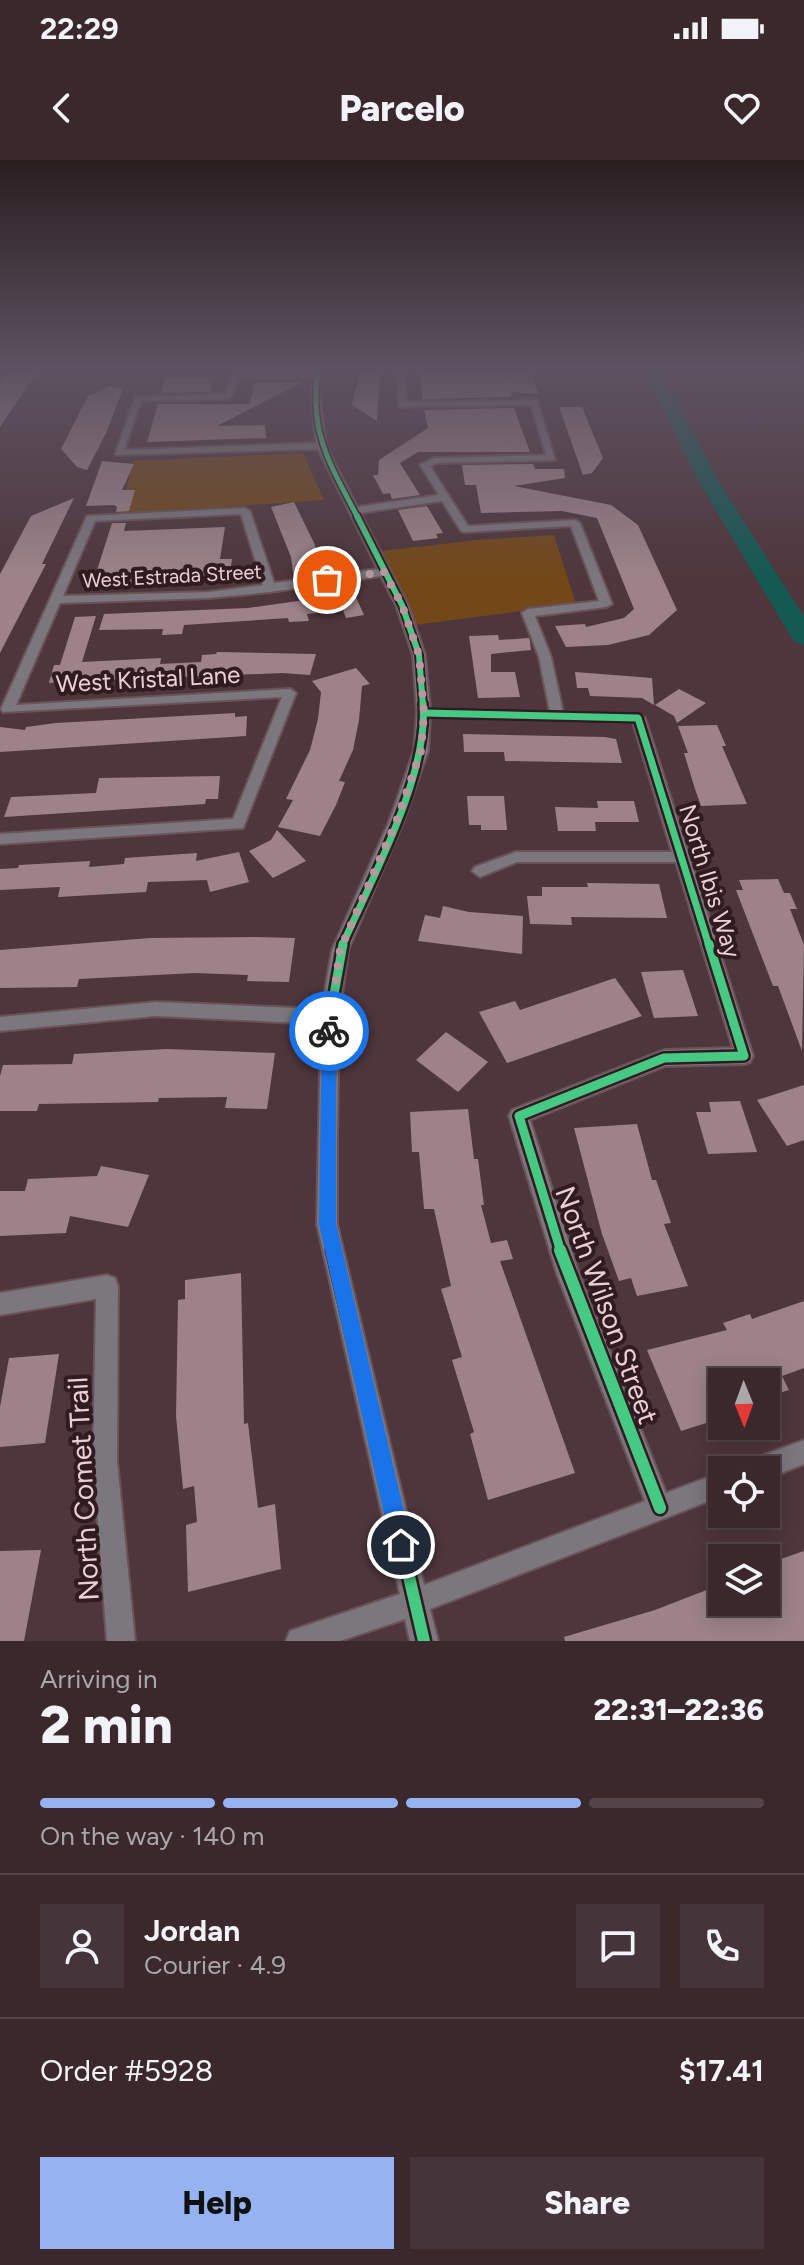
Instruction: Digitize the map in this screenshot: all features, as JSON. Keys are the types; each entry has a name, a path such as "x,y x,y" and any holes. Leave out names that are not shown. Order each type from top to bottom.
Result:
{"street":[{"path":"123,439 118,453 321,446"},
{"path":"320,439 402,605 419,655 424,713 421,751 396,822 340,950 327,1059 327,1224 424,1641"},
{"path":"424,713 557,714 545,657 528,613 606,604 575,523 465,529 425,465 437,460 552,458 546,439"},
{"path":"354,511 446,497"},
{"path":"55,600 91,518 245,511 270,589"},
{"name":"West Estrada Street","path":"55,600 270,589 384,572"},
{"name":"West Kristal Lane","path":"0,839 238,824 290,693 8,709 55,600"},
{"name":"North Ibis Way","path":"519,1116 664,1058 744,1056 638,718 557,714"},
{"path":"480,871 516,857 681,857"},
{"path":"0,1024 156,1009 330,1017"},
{"name":"North Wilson Street","path":"519,1116 568,1274 660,1508"},
{"name":"North Comet Trail","path":"0,1304 107,1286 105,1461 121,1641"},
{"path":"780,1461 804,1452"},
{"path":"300,1641 415,1602 708,1489"}],"shaded area":[{"path":"303,453 324,500 121,514 133,461"},
{"path":"554,535 576,604 415,625 381,551 477,540"}],"building":[{"path":"66,439 103,439 87,470 77,467 61,449"},
{"path":"148,439 233,439 147,442"},
{"path":"411,439 525,439 530,452 418,452 400,463 420,495 392,499 390,493 383,494 373,475 378,475 379,460"},
{"path":"570,439 595,439 603,458 592,473 583,475"},
{"path":"102,461 134,464 122,490 135,490 129,511 116,512 114,505 86,506"},
{"path":"533,464 535,469 564,469 565,478 514,486 611,505 638,525 677,610 649,635 608,645 566,647 555,626 585,624 586,627 624,618 634,609 597,518 562,511 481,513 476,485 465,485 462,465"},
{"path":"74,498 42,564 46,564 0,653 0,574 31,516"},
{"path":"294,502 315,545 321,569 293,572 291,557 271,507"},
{"path":"427,506 443,533 436,534 438,538 413,541 398,510"},
{"path":"112,523 126,523 124,531 225,527 220,559 232,559 229,579 92,586"},
{"path":"354,593 364,615 346,618 343,610 307,614 309,621 289,622 288,618 184,625 182,634 162,635 163,629 99,630 104,614 248,608"},
{"path":"96,616 82,662 161,658 160,664 201,662 202,655 217,652 316,654 310,675 282,673 109,680 108,683 60,686 61,682 49,683 54,665 60,665 75,617"},
{"path":"498,635 499,640 529,638 531,650 491,654 491,672 515,672 520,697 478,698 469,636"},
{"path":"356,668 370,684 362,686 353,750 339,781 345,782 336,805 320,836 278,827 293,800 286,799 310,750 318,719 321,692 312,681"},
{"path":"575,672 652,678 654,705 642,698 590,696 588,688 577,688"},
{"path":"679,689 706,703 677,723 674,716 655,705"},
{"path":"235,713 235,717 247,716 246,736 0,752 0,727 25,730 26,727 56,723"},
{"path":"717,725 726,746 722,746 747,804 701,806 678,726"},
{"path":"463,734 616,739 622,763 505,761 504,752 464,752"},
{"path":"220,776 218,799 206,799 205,804 4,817 11,797 96,793 99,778"},
{"path":"467,796 504,796 507,830 481,830 481,825 469,825"},
{"path":"597,801 634,801 639,822 595,822 596,831 558,831 555,807 598,808"},
{"path":"277,830 306,861 273,878 249,851 271,840"},
{"path":"239,852 249,882 210,892 207,880 148,882 146,892 58,897 60,887 0,890 0,869 18,868 19,865 90,861 89,867 124,864 125,858 197,853 196,861"},
{"path":"778,879 784,893 790,893 797,909 790,909 804,945 802,1051 778,986 773,986 736,890 743,890 739,880"},
{"path":"587,883 659,884 667,918 571,917 572,925 530,924 527,896 542,896 542,887 588,887"},
{"path":"443,906 469,912 523,916 522,954 418,941 425,915 440,918"},
{"path":"150,938 295,938 289,982 247,981 248,975 195,973 79,979 77,987 0,988 0,950"},
{"path":"683,970 698,1016 654,1018 641,972"},
{"path":"615,978 642,1016 507,1063 479,1012 515,1001 520,1010"},
{"path":"446,1032 488,1062 458,1092 416,1060"},
{"path":"167,1049 275,1053 267,1109 225,1108 227,1097 159,1098 158,1102 39,1104 37,1111 0,1111 3,1065 72,1064 74,1054"},
{"path":"804,1085 804,1140 787,1146 757,1100"},
{"path":"740,1101 757,1152 708,1154 696,1112 711,1112 709,1102"},
{"path":"468,1109 474,1159 478,1159 484,1205 481,1205 491,1243 507,1240 513,1259 500,1261 575,1473 488,1500 470,1434 474,1432 452,1360 462,1357 441,1289 451,1286 434,1209 424,1209 419,1152 412,1152 410,1112"},
{"path":"637,1124 652,1180 656,1180 671,1223 664,1224 688,1286 637,1296 631,1278 619,1281 602,1234 574,1128"},
{"path":"101,1166 149,1175 128,1227 70,1216 66,1233 0,1236 0,1191 25,1191 28,1179 97,1176"},
{"path":"241,1273 244,1424 248,1423 258,1508 275,1504 281,1569 188,1592 186,1525 197,1522 194,1486 183,1489 176,1416 178,1300 185,1299 185,1280"},
{"path":"804,1301 804,1368 782,1376 789,1390 780,1393 780,1368 708,1368 708,1422 681,1431 647,1350 727,1330 723,1323 750,1314 752,1319"},
{"path":"59,1354 45,1443 0,1447 0,1407 9,1358"},
{"path":"41,1550 24,1641 0,1641 0,1551"},
{"path":"804,1551 804,1641 565,1641 564,1637 655,1610 708,1589 708,1616 780,1616 780,1559"}],"waterway":[{"path":"687,439 709,482 804,637"}],"cycle path":[{"path":"320,439 402,605 419,655 424,713 421,751 396,822 340,950 330,1017 327,1224 424,1641"},
{"path":"424,713 638,718 744,1056 664,1058 519,1116 568,1274 660,1508"}],"way so far":[{"path":"327,580 384,572 402,605 419,655 424,713 421,751 396,822 340,950 329,1031"}],"route":[{"path":"329,1031 327,1224 401,1545"}]}
